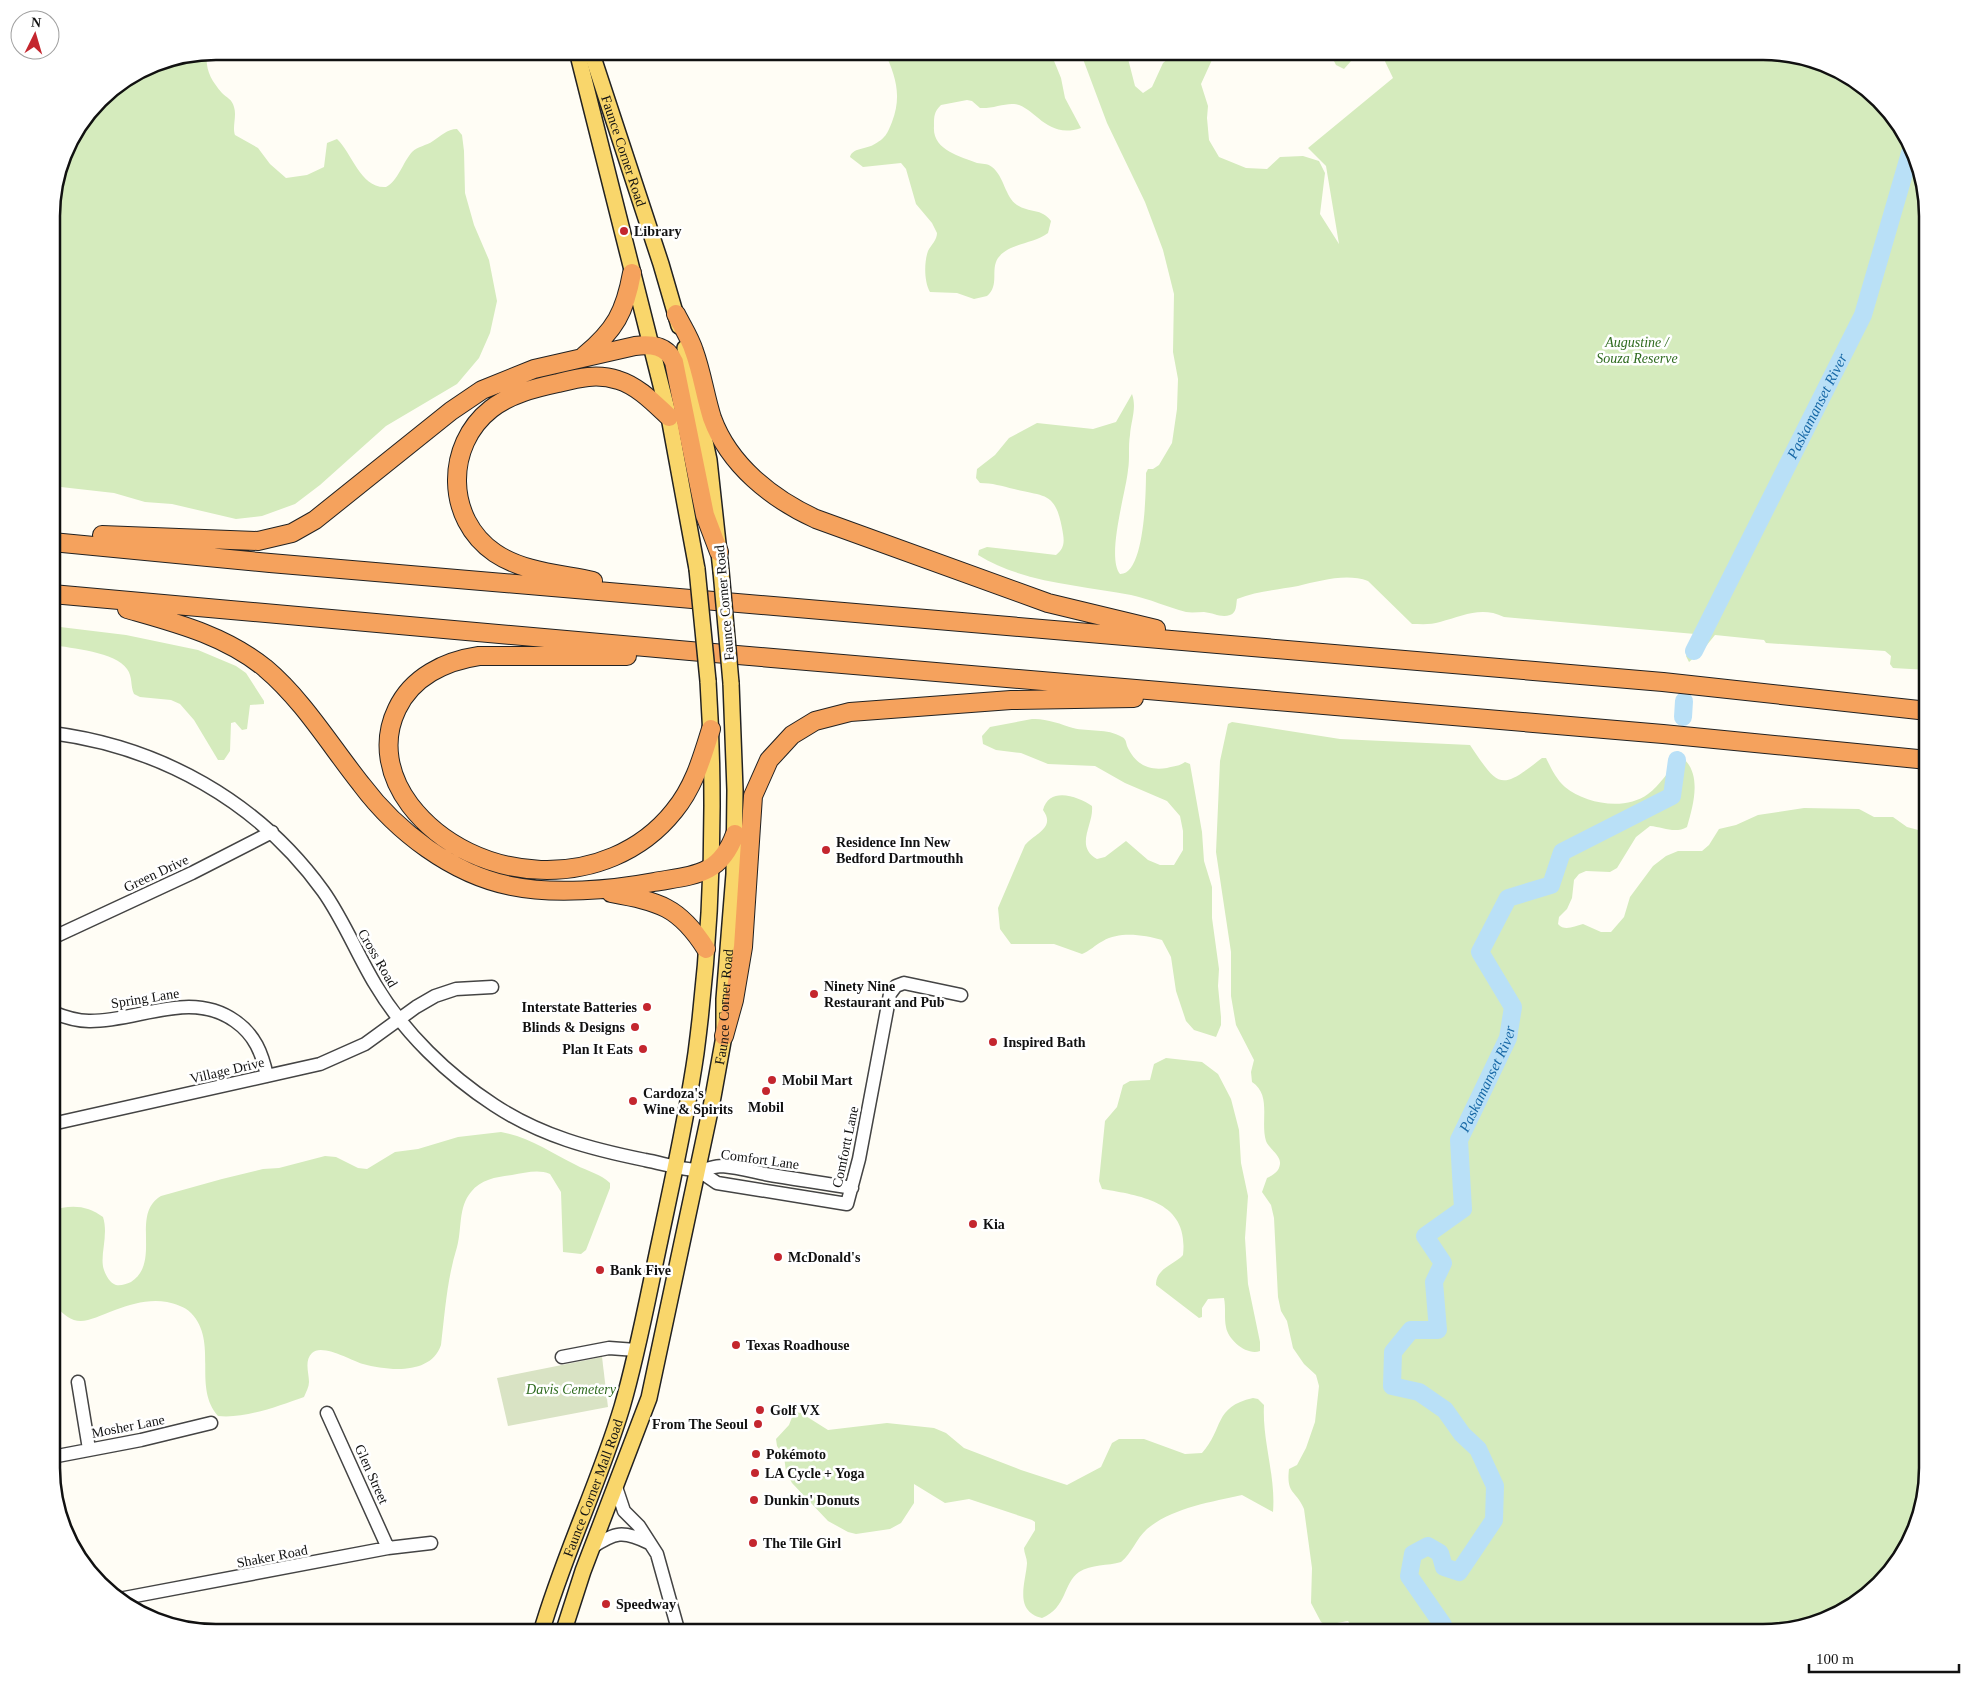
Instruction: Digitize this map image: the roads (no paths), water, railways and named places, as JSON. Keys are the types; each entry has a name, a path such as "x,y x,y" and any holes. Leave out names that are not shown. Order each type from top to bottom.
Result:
{"highway":[{"path":"581,358 605,337 617,321 625,304 632,273"},
{"path":"676,314 694,351 717,430 744,468 760,485 781,501 816,519 1048,602 1085,613 1218,644"},
{"path":"60,536 103,535 245,541 270,539 286,534 315,520 451,411 482,390 534,369 635,346 652,346 667,352 674,362 706,515 720,552"},
{"path":"664,596 527,567 499,556 486,546 471,528 460,504 456,478 463,444 475,425 493,408 514,396 528,391 582,377 610,378 640,391 669,418"},
{"path":"60,543 223,559 1663,682 1919,711"},
{"path":"60,595 690,651 1663,734 1919,759"},
{"path":"81,596 201,631 254,659 287,689 362,786 383,810 407,832 453,864 485,879 512,887 588,889 649,883 697,874 711,868 728,852 735,834"},
{"path":"690,651 627,656 491,655 467,657 446,664 424,676 400,702 389,734 390,767 399,789 414,809 451,844 472,856 512,868 566,869 595,864 622,853 658,829 675,810 694,778 711,729"},
{"path":"724,1036 734,1000 743,947 753,796 769,760 792,735 815,721 850,712 1011,700 1123,699 1197,693"},
{"path":"588,889 645,900 675,913 690,926 706,949"}],"main road":[{"name":"Faunce Corner Road","path":"579,60 669,418 697,569 708,681 711,729 711,868 706,949 696,1052 675,1166"},
{"name":"Faunce Corner Road","path":"594,60 676,314 705,432 720,552 735,755 735,834 732,906 724,999 724,1036 698,1170"},
{"path":"601,145 619,137"},
{"name":"Faunce Corner Mall Road","path":"544,1624 558,1577 607,1454 636,1350 675,1166"},
{"name":"Faunce Corner Mall Road","path":"566,1624 591,1548 649,1398 698,1170"}],"street":[{"name":"Cross Road","path":"60,734 82,737 131,750 177,768 228,798 272,832 323,892 376,986 399,1019 440,1063 467,1086 497,1107 528,1124 575,1144 698,1170"},
{"name":"Green Drive","path":"60,934 192,874 272,832"},
{"name":"Comfortt Lane","path":"847,1204 852,1188 888,998 892,990 900,984 909,983 960,995"},
{"name":"Village Drive","path":"60,1122 305,1069 335,1059 373,1039 425,1001 446,992 468,988 492,987"},
{"name":"Spring Lane","path":"60,1015 89,1021 176,1007 196,1006 214,1010 239,1024 252,1037 262,1056 267,1076"},
{"name":"Comfort Lane","path":"698,1170 721,1166 852,1188"},
{"name":"Comfort Lane","path":"698,1170 718,1183 847,1204"},
{"path":"562,1357 609,1348 636,1350"},
{"path":"78,1382 89,1449"},
{"name":"Glen Street","path":"327,1412 388,1548"},
{"name":"Mosher Lane","path":"60,1455 141,1440 211,1423"},
{"path":"616,1487 624,1511 639,1526 657,1554 676,1624"},
{"path":"591,1548 611,1536 619,1534 636,1536 651,1544"},
{"name":"Shaker Road","path":"129,1597 388,1548 431,1543"}],"waterway":[{"name":"Paskamanset River","path":"1694,651 1863,315 1908,159"},
{"name":"Paskamanset River","path":"1683,717 1684,701"},
{"name":"Paskamanset River","path":"1442,1624 1409,1576 1413,1554 1428,1546 1440,1553 1444,1567 1459,1572 1494,1520 1495,1486 1478,1449 1462,1434 1445,1410 1419,1392 1392,1386 1393,1352 1411,1330 1438,1330 1434,1282 1443,1263 1425,1236 1463,1209 1459,1140 1508,1038 1513,1007 1480,952 1508,898 1551,885 1562,852 1672,796 1677,760"}],"place":[{"name":"Library","path":"624,231"},
{"name":"Residence Inn New Bedford Dartmouthh","path":"826,850"},
{"name":"Ninety Nine Restaurant and Pub","path":"814,994"},
{"name":"Interstate Batteries","path":"647,1007"},
{"name":"Blinds & Designs","path":"635,1027"},
{"name":"Inspired Bath","path":"993,1042"},
{"name":"Plan It Eats","path":"643,1049"},
{"name":"Mobil Mart","path":"772,1080"},
{"name":"Mobil","path":"766,1091"},
{"name":"Cardoza's Wine & Spirits","path":"633,1101"},
{"name":"Kia","path":"973,1224"},
{"name":"McDonald's","path":"778,1257"},
{"name":"Bank Five","path":"600,1270"},
{"name":"Texas Roadhouse","path":"736,1345"},
{"name":"Golf VX","path":"760,1410"},
{"name":"From The Seoul","path":"758,1424"},
{"name":"Pokémoto","path":"756,1454"},
{"name":"LA Cycle + Yoga","path":"755,1473"},
{"name":"Dunkin' Donuts","path":"754,1500"},
{"name":"The Tile Girl","path":"753,1543"},
{"name":"Speedway","path":"606,1604"}],"park label":[{"name":"Augustine / Souza Reserve","path":"1637,350"},
{"name":"Davis Cemetery","path":"571,1389"}]}
